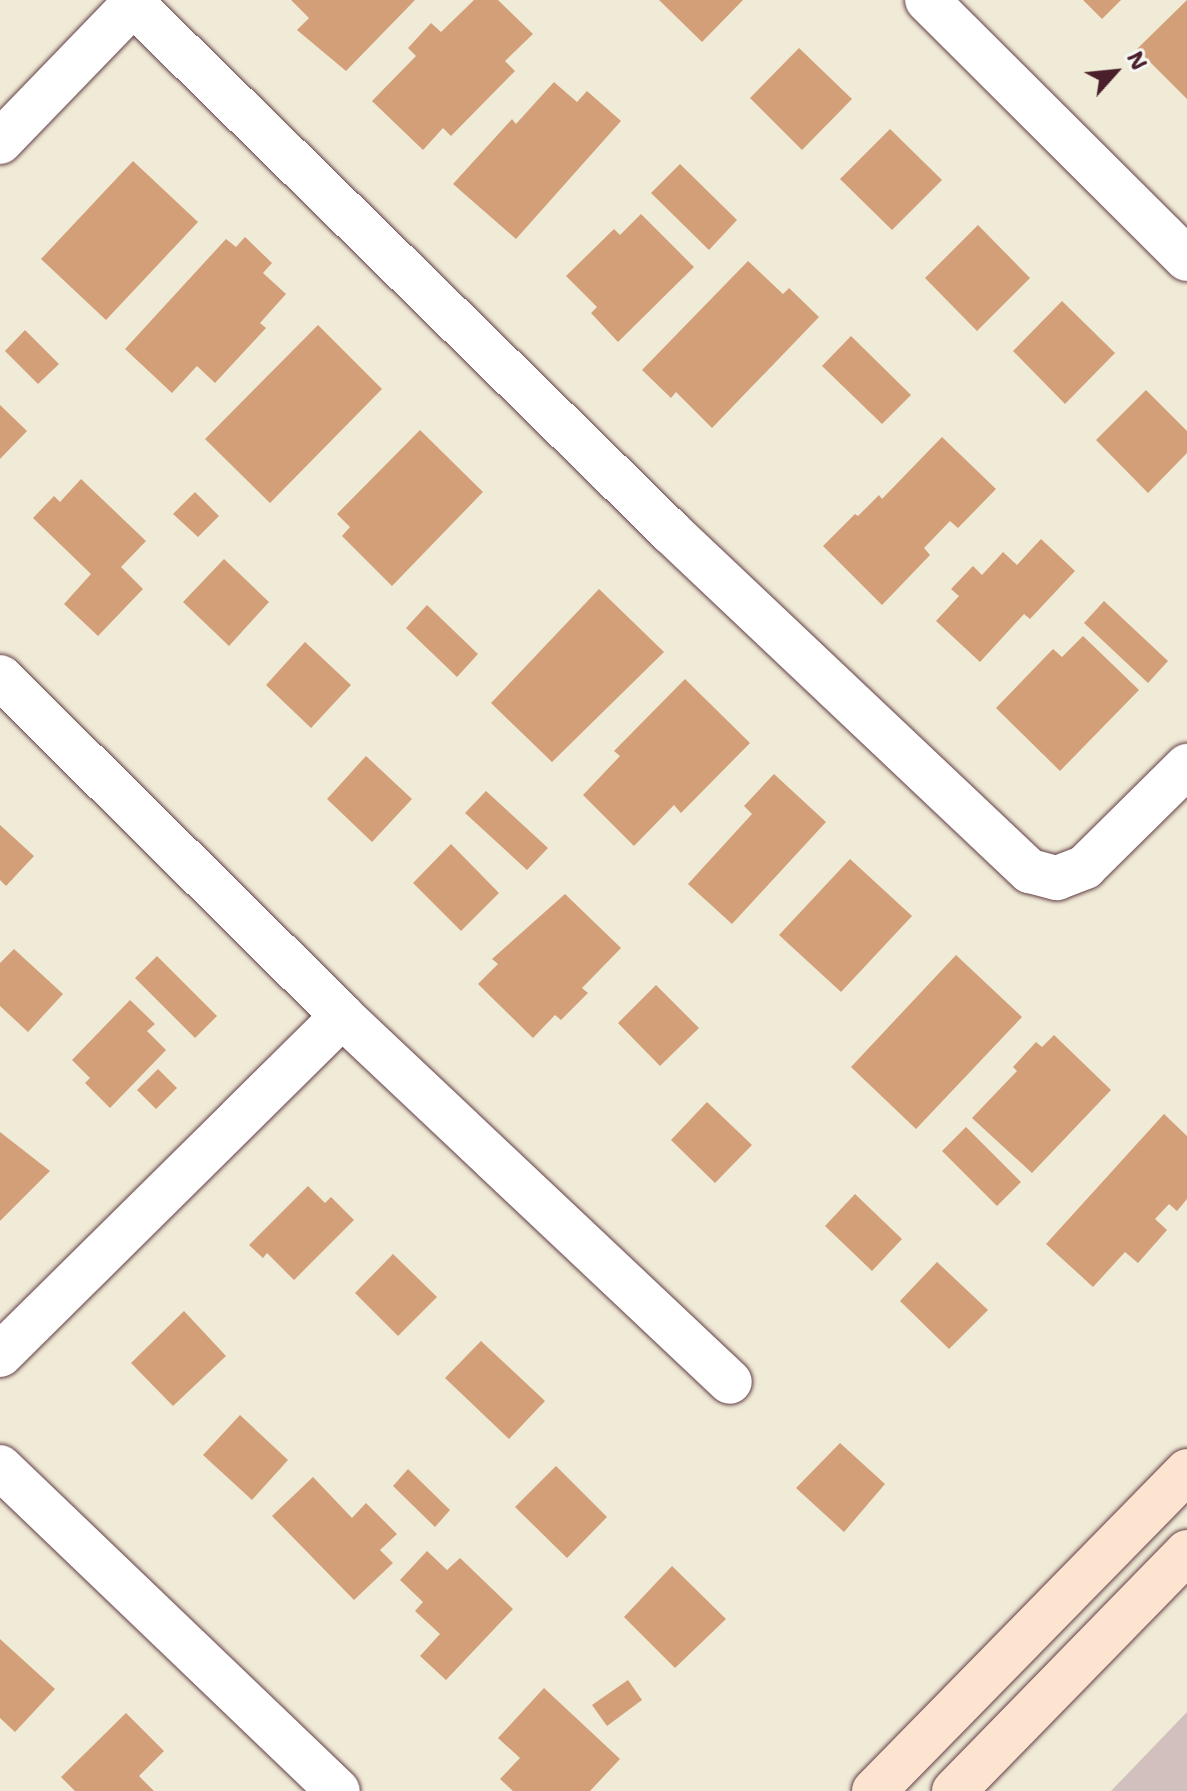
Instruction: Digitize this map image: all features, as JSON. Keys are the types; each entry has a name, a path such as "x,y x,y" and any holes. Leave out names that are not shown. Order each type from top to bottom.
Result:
{"main road":[{"path":"874,1791 1187,1471"},
{"path":"954,1791 1187,1552"}],"street":[{"path":"927,0 1187,259"},
{"path":"0,142 135,2 671,532 1030,871 1057,878 1085,867 1187,766"},
{"path":"0,677 342,1016 730,1382"},
{"path":"0,1355 342,1016"},
{"path":"0,1467 338,1791"}],"shaded area":[{"path":"1187,1712 1187,1791 1111,1791"}],"building":[{"path":"291,0 415,0 346,71 297,30 309,18"},
{"path":"474,0 498,0 533,34 505,61 515,71 451,136 443,128 423,150 372,101 416,56 408,48 431,23 441,32"},
{"path":"659,0 743,0 702,42"},
{"path":"1083,0 1121,0 1102,19"},
{"path":"1187,0 1187,99 1137,49"},
{"path":"799,48 852,99 802,150 750,98"},
{"path":"554,82 577,102 587,91 621,121 516,239 453,184 512,119 516,124"},
{"path":"890,129 942,180 892,230 840,179"},
{"path":"133,161 198,222 106,320 41,259"},
{"path":"680,164 737,220 709,250 651,193"},
{"path":"641,214 694,267 618,342 591,313 597,307 566,276 614,229 620,235"},
{"path":"978,225 1030,278 977,331 925,278"},
{"path":"245,237 272,263 263,273 286,294 260,323 266,328 215,383 197,366 172,393 125,349 226,239 236,247"},
{"path":"748,261 783,294 789,288 819,317 712,428 676,392 671,398 642,370"},
{"path":"1062,301 1115,353 1065,404 1013,351"},
{"path":"318,325 382,389 270,503 205,439"},
{"path":"25,330 59,364 38,384 5,351"},
{"path":"851,336 911,395 882,424 822,366"},
{"path":"1146,390 1187,431 1187,453 1148,493 1096,440"},
{"path":"0,405 27,431 0,459"},
{"path":"420,430 483,492 392,586 342,536 350,527 337,514"},
{"path":"942,437 996,489 958,528 950,521 924,548 930,555 882,605 823,546 855,514 858,516 879,495 882,499"},
{"path":"81,479 146,541 121,567 143,589 98,636 64,604 91,574 33,518 54,496 60,502"},
{"path":"195,492 219,516 198,537 173,514"},
{"path":"1041,539 1075,571 1030,619 1024,614 980,662 936,621 959,596 951,589 973,566 982,575 1003,552 1017,565"},
{"path":"224,559 269,602 229,646 183,602"},
{"path":"599,589 664,652 552,762 491,703"},
{"path":"1104,601 1168,661 1148,683 1084,623"},
{"path":"427,605 478,654 457,677 406,628"},
{"path":"1083,636 1139,690 1060,771 996,708 1053,649 1062,657"},
{"path":"305,642 351,685 311,728 266,685"},
{"path":"685,679 750,743 681,813 674,805 634,846 583,795 620,756 614,751"},
{"path":"366,756 412,799 372,842 327,799"},
{"path":"774,774 826,822 732,924 688,884 752,814 744,806"},
{"path":"486,791 548,848 527,870 465,813"},
{"path":"0,825 34,856 6,886 0,880"},
{"path":"451,844 499,893 461,931 413,883"},
{"path":"850,859 912,916 841,992 779,935"},
{"path":"565,894 621,948 582,988 588,993 561,1020 555,1015 533,1038 478,984 498,964 492,959"},
{"path":"14,949 63,994 28,1032 0,1006 0,963"},
{"path":"956,955 1022,1017 916,1129 851,1067"},
{"path":"157,956 217,1016 195,1038 135,978"},
{"path":"656,985 699,1028 660,1066 618,1023"},
{"path":"130,1000 155,1024 147,1031 166,1050 110,1108 85,1083 90,1078 72,1060"},
{"path":"1054,1035 1111,1090 1032,1173 972,1118 1017,1071 1013,1067 1036,1042 1042,1047"},
{"path":"158,1069 177,1088 156,1109 137,1090"},
{"path":"707,1102 752,1145 715,1183 671,1140"},
{"path":"1164,1114 1187,1136 1187,1199 1177,1211 1169,1204 1155,1219 1167,1230 1138,1263 1125,1252 1093,1287 1046,1244"},
{"path":"966,1127 1021,1182 997,1206 942,1151"},
{"path":"0,1132 50,1171 0,1221"},
{"path":"308,1186 325,1203 331,1197 354,1220 294,1280 267,1253 263,1258 249,1245"},
{"path":"855,1194 902,1239 872,1271 825,1226"},
{"path":"393,1254 437,1297 398,1336 355,1293"},
{"path":"937,1262 988,1310 949,1349 900,1301"},
{"path":"184,1311 226,1356 173,1406 131,1363"},
{"path":"481,1341 545,1401 509,1439 445,1378"},
{"path":"240,1415 288,1460 252,1500 203,1455"},
{"path":"840,1443 885,1484 844,1532 796,1488"},
{"path":"556,1466 607,1517 567,1558 515,1507"},
{"path":"408,1469 450,1510 435,1527 393,1486"},
{"path":"313,1477 352,1518 366,1503 397,1534 380,1550 393,1563 354,1600 272,1516"},
{"path":"427,1551 447,1570 460,1558 513,1609 446,1680 420,1656 440,1634 415,1611 423,1602 400,1580"},
{"path":"672,1566 726,1619 675,1668 624,1617"},
{"path":"0,1639 55,1689 15,1732 0,1718"},
{"path":"628,1680 642,1700 607,1726 592,1705"},
{"path":"544,1688 620,1759 590,1791 513,1791 500,1779 520,1758 498,1738"},
{"path":"126,1713 164,1751 139,1776 154,1791 75,1791 61,1777"}]}
